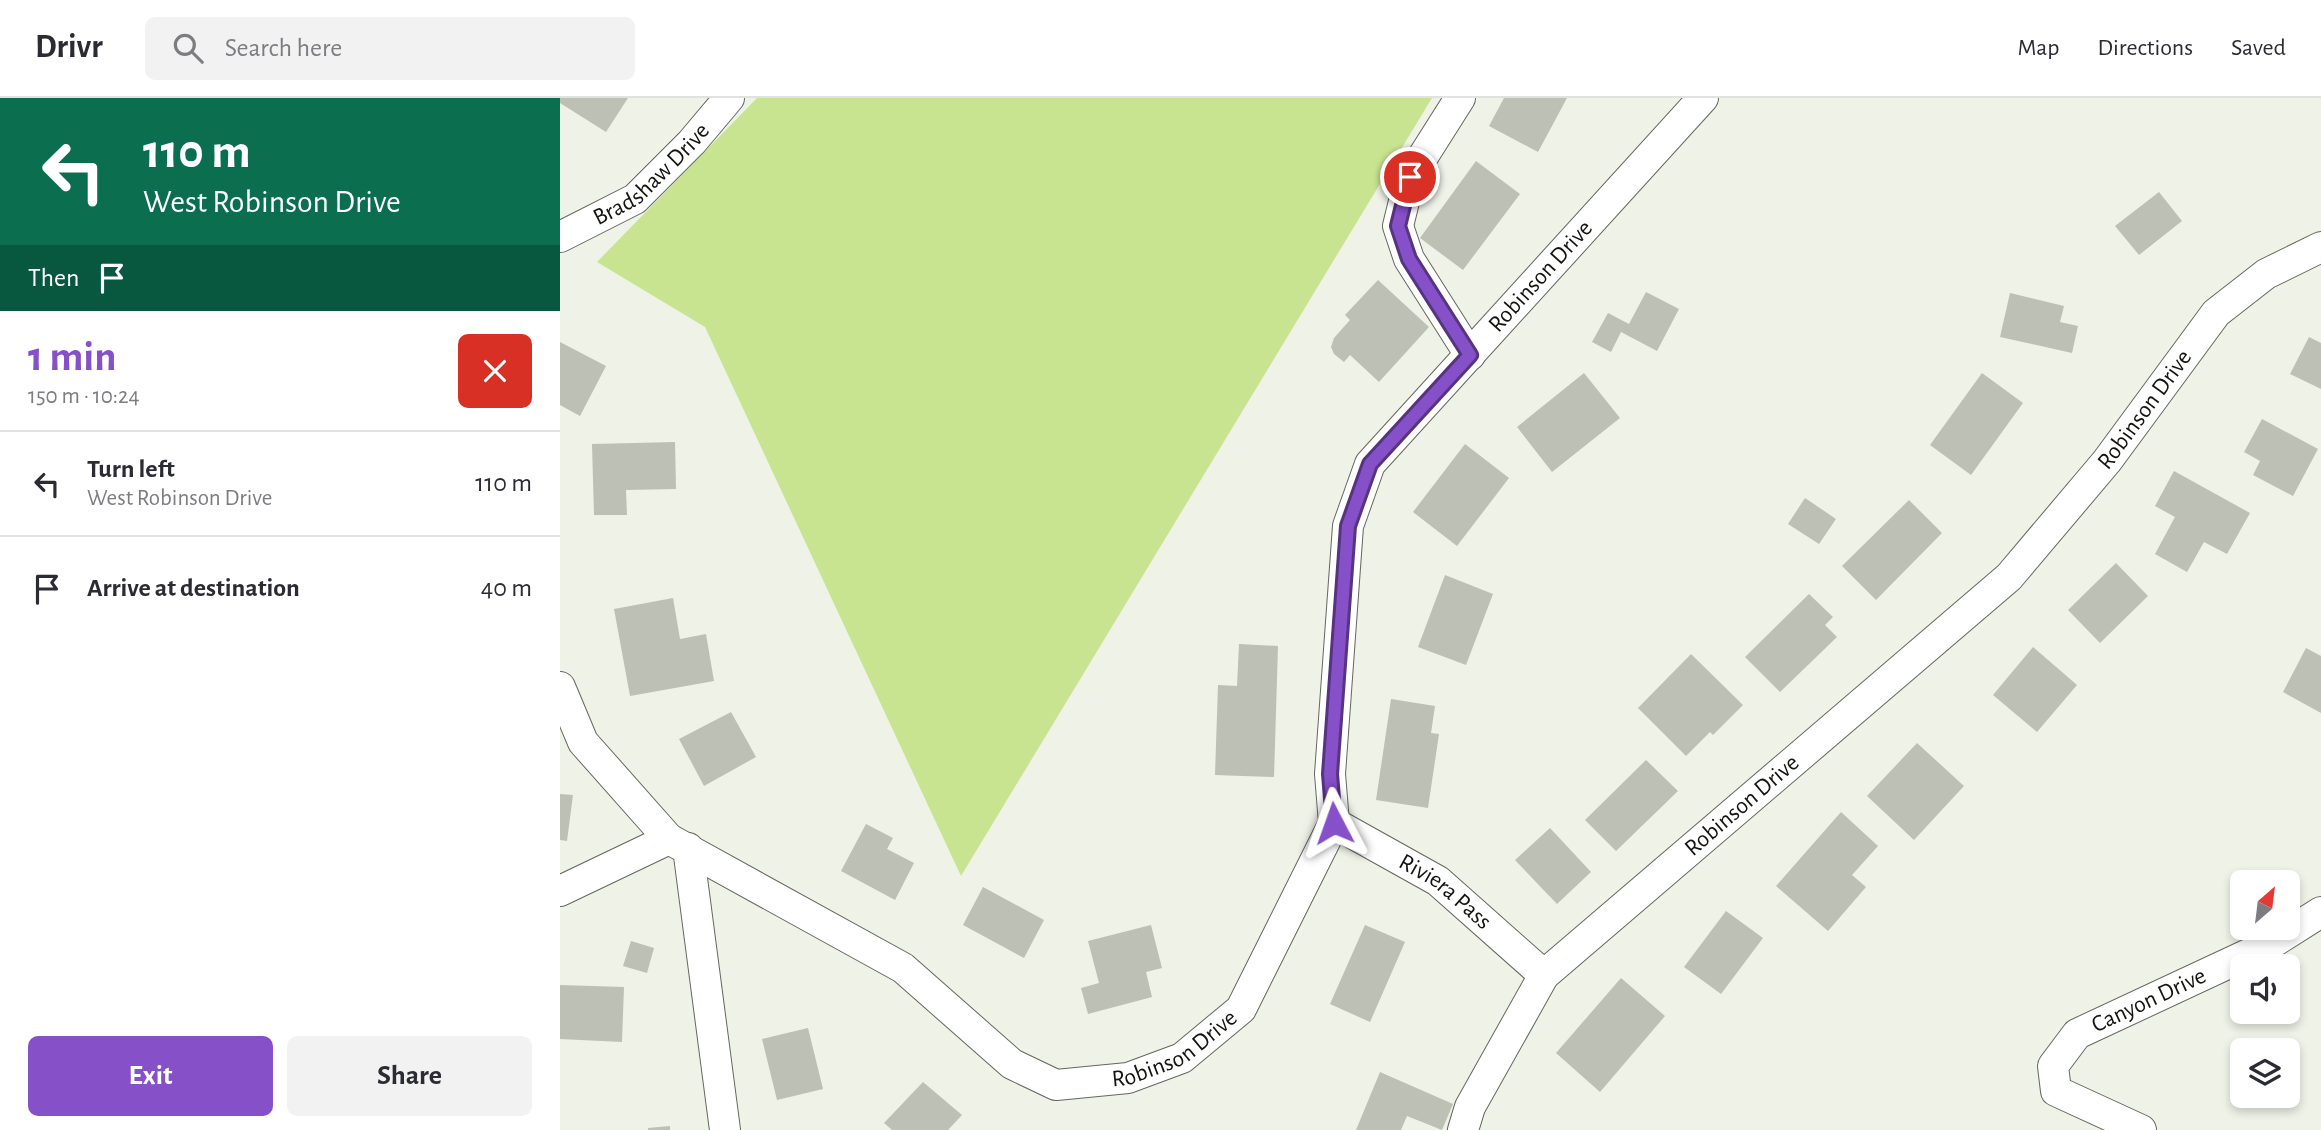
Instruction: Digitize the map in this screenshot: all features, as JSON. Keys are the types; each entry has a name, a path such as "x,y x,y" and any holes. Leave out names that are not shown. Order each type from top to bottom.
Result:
{"street":[{"name":"Bradshaw Drive","path":"564,230 635,199 692,142 729,98"},
{"path":"1460,98 1410,177 1398,226 1409,259 1470,355"},
{"name":"Robinson Drive","path":"679,844 903,968 1012,1064 1056,1085 1128,1078 1182,1058 1241,1009 1334,823 1330,774 1348,526 1370,464 1703,98"},
{"name":"Robinson Drive","path":"1463,1130 1470,1107 1544,975 2009,577 2107,461 2216,313 2266,274 2321,247"},
{"path":"560,687 583,742 679,844 725,1130"},
{"name":"Riviera Pass","path":"1334,823 1438,881 1544,975"},
{"path":"560,891 679,844"},
{"name":"Canyon Drive","path":"2141,1130 2056,1091 2053,1066 2077,1034 2272,943 2321,912"}],"green space":[{"path":"757,98 1432,98 961,876 705,327 597,262"}],"building":[{"path":"560,98 628,98 606,132 560,103"},
{"path":"1504,98 1567,98 1538,152 1489,126"},
{"path":"1476,161 1520,194 1463,270 1420,238"},
{"path":"2159,192 2182,221 2139,255 2115,226"},
{"path":"1378,280 1429,327 1379,382 1350,355 1344,362 1334,354 1331,347 1334,338 1350,320 1345,315"},
{"path":"1646,292 1679,309 1657,351 1621,332 1611,352 1592,342 1608,313 1629,324"},
{"path":"2010,293 2064,306 2060,322 2078,326 2072,353 2000,337"},
{"path":"2309,337 2321,343 2321,389 2290,374"},
{"path":"560,342 606,366 580,416 560,405"},
{"path":"1584,373 1620,418 1552,472 1517,427"},
{"path":"1982,373 2023,403 1971,475 1930,445"},
{"path":"2262,419 2318,449 2293,496 2253,475 2260,461 2244,452"},
{"path":"675,442 676,489 626,490 627,515 594,515 592,444"},
{"path":"1465,444 1509,478 1457,546 1413,512"},
{"path":"2174,471 2250,513 2227,554 2204,542 2187,572 2155,554 2175,517 2155,506"},
{"path":"1805,498 1836,519 1819,544 1788,524"},
{"path":"1909,500 1942,533 1876,600 1842,566"},
{"path":"2116,563 2148,596 2100,643 2068,610"},
{"path":"1445,575 1493,594 1466,665 1418,647"},
{"path":"1809,594 1833,617 1825,625 1837,637 1780,692 1745,657"},
{"path":"673,598 680,639 706,634 714,681 630,696 614,609"},
{"path":"1239,644 1278,646 1274,777 1215,775 1218,685 1237,686"},
{"path":"2033,647 2077,685 2037,732 1993,695"},
{"path":"2306,648 2321,656 2321,713 2283,692"},
{"path":"1691,654 1743,705 1713,735 1710,732 1686,756 1638,708"},
{"path":"1391,699 1435,706 1431,733 1439,734 1428,808 1376,800"},
{"path":"731,712 756,757 704,786 679,739"},
{"path":"1917,743 1964,786 1914,840 1867,796"},
{"path":"1646,760 1678,791 1616,851 1585,820"},
{"path":"560,794 573,795 567,841 560,840"},
{"path":"1841,812 1878,846 1852,875 1866,887 1828,931 1776,886"},
{"path":"866,824 893,838 887,849 914,863 895,900 841,871"},
{"path":"1550,828 1591,872 1557,904 1515,860"},
{"path":"983,887 1044,920 1024,958 963,925"},
{"path":"1726,911 1763,938 1721,994 1684,967"},
{"path":"1151,925 1162,968 1146,972 1152,997 1088,1014 1081,988 1099,983 1088,941"},
{"path":"1365,925 1405,942 1370,1022 1330,1004"},
{"path":"631,941 654,948 647,973 623,966"},
{"path":"1621,978 1665,1016 1600,1092 1556,1053"},
{"path":"560,985 624,987 622,1042 560,1039"},
{"path":"808,1028 823,1089 777,1100 762,1039"},
{"path":"1380,1072 1453,1104 1442,1130 1407,1116 1401,1130 1356,1130"},
{"path":"923,1082 962,1115 948,1130 892,1130 884,1123"},
{"path":"670,1126 670,1130 648,1130 648,1128"}],"route":[{"path":"1334,823 1330,774 1348,526 1370,464 1470,355 1409,259 1398,226 1410,177"}]}
